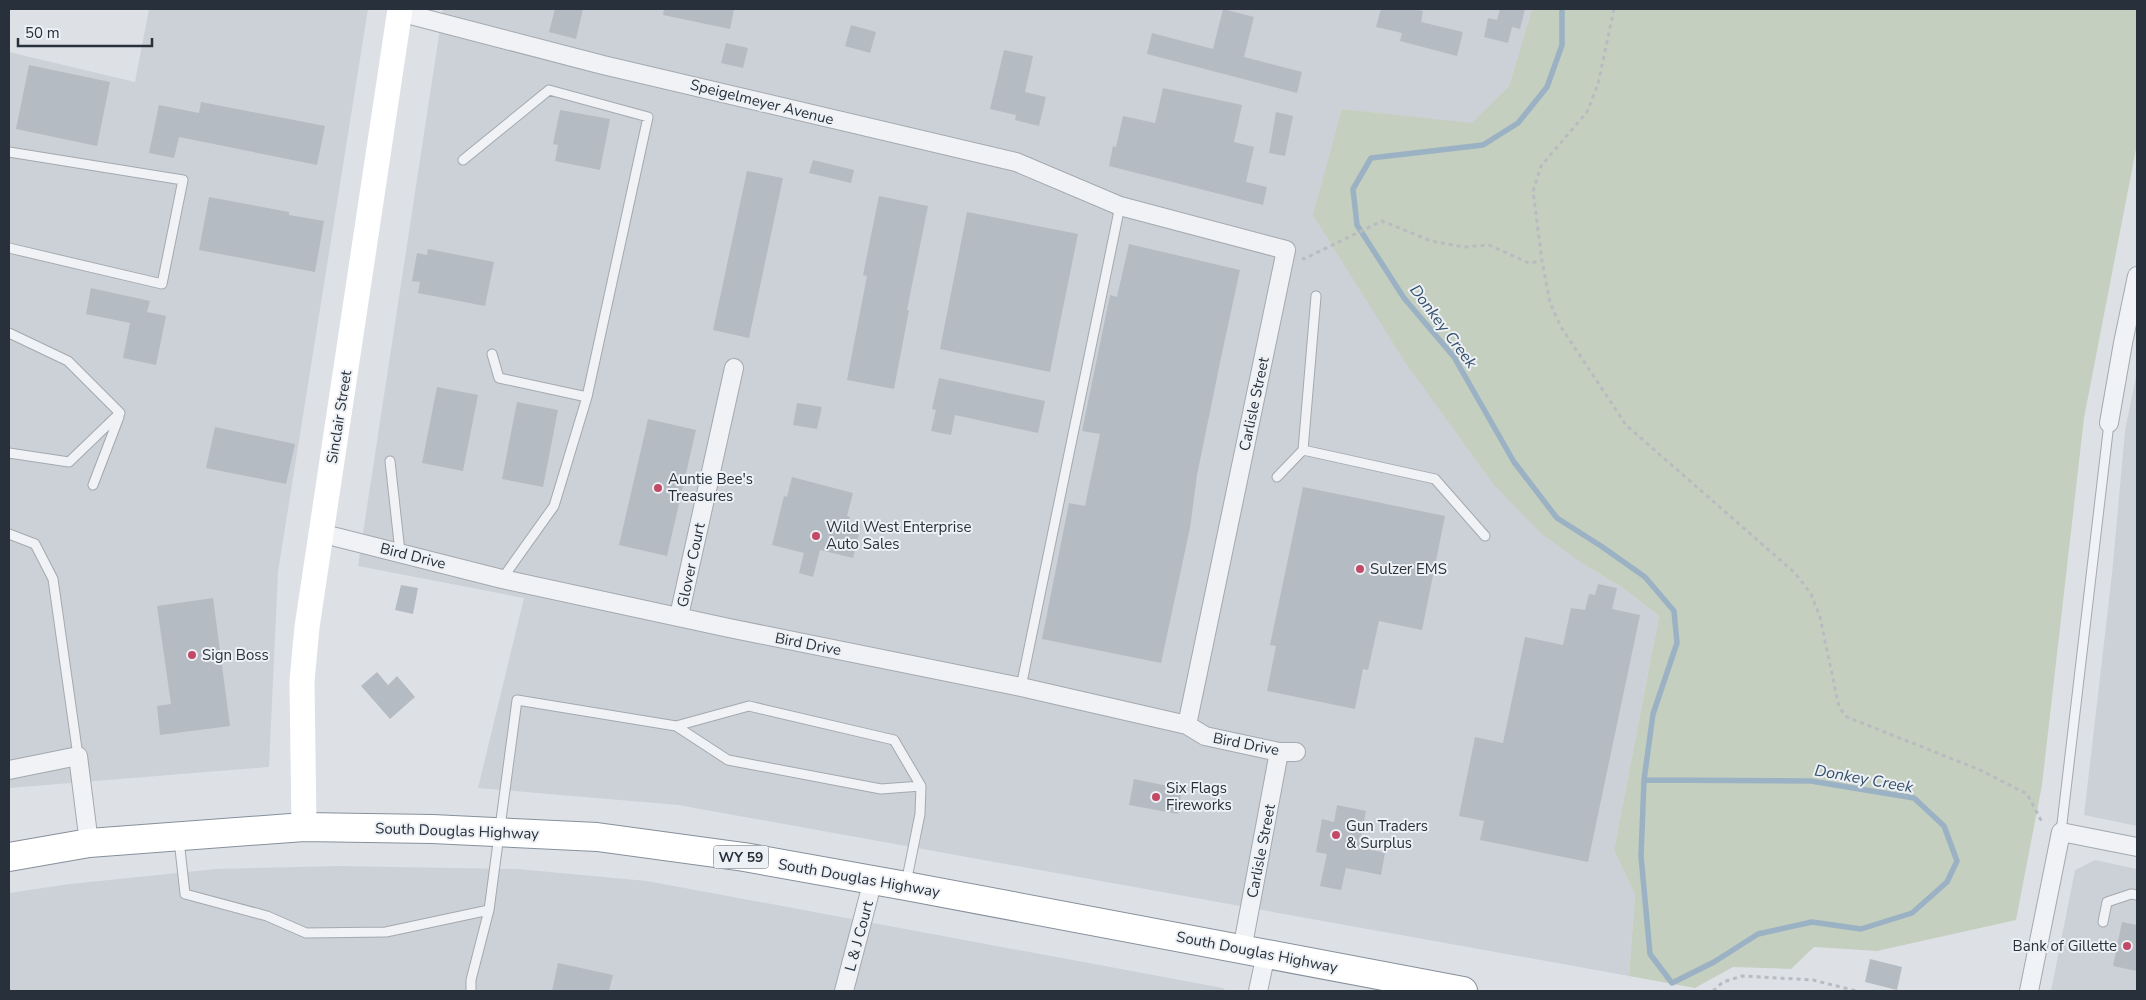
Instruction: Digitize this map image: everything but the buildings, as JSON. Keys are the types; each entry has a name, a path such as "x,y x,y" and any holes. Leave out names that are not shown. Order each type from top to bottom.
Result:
{"highway":[{"name":"South Douglas Highway","path":"9,856 89,843 304,827 501,831 607,839 744,857 1464,991"}],"street":[{"name":"Speigelmeyer Avenue","path":"399,11 603,65 1016,162 1120,206"},
{"name":"Sinclair Street","path":"304,827 302,682 307,627 320,533 354,323 399,11"},
{"path":"1120,206 1286,250"},
{"name":"Carlisle Street","path":"1187,725 1286,250"},
{"path":"2109,423 2137,276"},
{"name":"Glover Court","path":"679,616 734,368"},
{"name":"Bird Drive","path":"320,533 502,579 1021,687 1187,725 1205,736 1288,752"},
{"name":"Carlisle Street","path":"1258,991 1254,952 1288,752"},
{"path":"9,770 78,756 89,843"},
{"path":"2029,991 2061,832 2137,847"},
{"name":"L & J Court","path":"844,991 873,880"}],"lane":[{"path":"463,160 549,90 648,117 587,397 554,506 502,579"},
{"path":"9,152 183,180 162,284 9,248"},
{"path":"1021,687 1120,206"},
{"path":"1277,477 1303,450 1316,296"},
{"path":"9,333 68,361 120,413"},
{"path":"492,354 499,378 587,397"},
{"path":"9,453 69,462 120,413"},
{"path":"93,485 120,413"},
{"path":"2061,832 2109,423"},
{"path":"1303,450 1435,479 1485,536"},
{"path":"390,461 400,552"},
{"path":"9,534 35,544 53,579 78,756"},
{"path":"471,991 471,980 489,910 517,700 676,726 728,760 881,789 921,786"},
{"path":"676,726 749,706 894,740 921,786 920,814 906,886"},
{"path":"178,835 184,894 267,916 306,933 386,932 489,910"},
{"path":"2104,922 2107,902 2131,894 2137,895"}],"path":[{"path":"1614,9 1598,84 1587,112 1541,166 1533,191 1542,261 1550,304 1561,328 1626,425 1795,573 1811,594 1820,617 1838,707 1847,717 1980,770 2027,794 2042,822"},
{"path":"1286,250 1304,259 1382,221 1431,241 1464,247 1489,245 1529,262 1542,261"},
{"path":"1713,991 1723,982 1742,976 1813,980 1856,991"}],"shaded area":[{"path":"149,9 368,9 278,572 269,767 9,788 9,52 135,82"},
{"path":"443,9 1532,9 1509,86 1472,124 1342,109 1585,565 1623,588 1659,616 1614,850 1635,895 1629,976 678,805 478,788 524,598 358,566"},
{"path":"2137,371 2137,826 2084,815 2112,574 2125,431"},
{"path":"2095,860 2137,869 2137,991 2051,991 2075,870"},
{"path":"338,866 517,869 647,881 1223,988 1226,991 9,991 9,893 70,884 216,869"}],"green space":[{"path":"1532,9 2137,9 2137,144 2084,418 2042,785 2016,920 1877,951 1814,947 1791,969 1733,967 1695,988 1629,976 1635,895 1614,850 1659,616 1623,588 1585,565 1542,534 1494,485 1405,362 1313,215 1342,109 1472,123 1509,86"}],"waterway":[{"name":"Donkey Creek","path":"1562,9 1562,45 1547,87 1518,123 1483,145 1371,158 1353,189 1357,225 1404,298 1454,357 1514,462 1557,518 1645,577 1674,611 1677,643 1653,714 1644,780 1641,856 1650,954 1672,983 1714,962 1758,934 1812,922 1861,929 1912,913 1947,882 1957,861 1944,826 1914,798 1811,781 1644,780"}],"place":[{"name":"Auntie Bee's Treasures","path":"658,488"},
{"name":"Wild West Enterprise Auto Sales","path":"816,536"},
{"name":"Sulzer EMS","path":"1360,569"},
{"name":"Sign Boss","path":"192,655"},
{"name":"Six Flags Fireworks","path":"1156,797"},
{"name":"Gun Traders & Surplus","path":"1336,835"},
{"name":"Bank of Gillette","path":"2127,946"}]}
